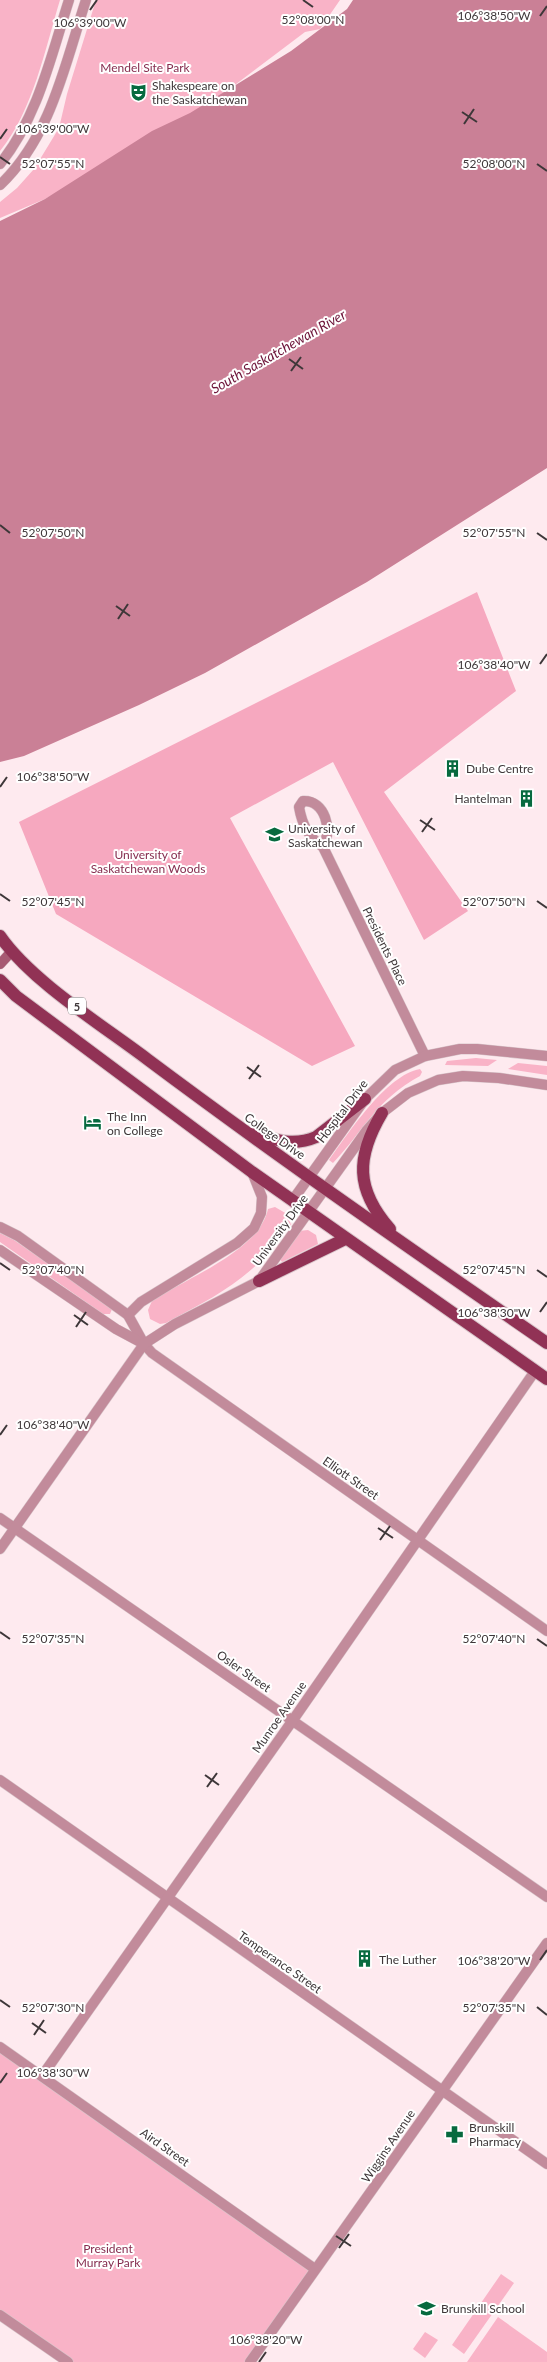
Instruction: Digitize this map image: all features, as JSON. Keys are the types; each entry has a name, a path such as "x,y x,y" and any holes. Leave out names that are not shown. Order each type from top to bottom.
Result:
{"main road":[{"name":"College Drive","path":"0,936 12,951 58,992 232,1123 547,1343"},
{"path":"0,964 12,951"},
{"name":"5","path":"0,980 16,996 252,1172 547,1379"},
{"path":"232,1123 269,1139 283,1142 302,1142 316,1137 365,1099"},
{"path":"382,1113 367,1142 362,1164 363,1181 370,1200 378,1213 404,1244"},
{"path":"259,1281 345,1238"}],"street":[{"path":"0,164 13,148 33,108 69,0"},
{"path":"0,185 32,148 44,125 86,0"},
{"name":"Presidents Place","path":"323,847 425,1056"},
{"name":"Hospital Drive","path":"292,1201 365,1099 395,1070 425,1056 460,1049 547,1056"},
{"path":"382,1113 408,1093 450,1077 479,1076 547,1085"},
{"name":"University Drive","path":"144,1344 175,1324 259,1281 325,1188 382,1113"},
{"name":"University Drive","path":"128,1314 141,1302 246,1237 261,1213 262,1197 252,1172"},
{"path":"0,1227 18,1236 128,1314 144,1344"},
{"path":"0,1250 116,1329 144,1344"},
{"path":"0,1549 144,1344"},
{"name":"Elliott Street","path":"144,1344 152,1353 547,1631"},
{"name":"Munroe Avenue","path":"42,2076 293,1720 535,1371"},
{"name":"Osler Street","path":"0,1518 547,1897"},
{"name":"Temperance Street","path":"0,1780 547,2164"},
{"name":"Wiggins Avenue","path":"250,2362 547,1943"},
{"name":"Aird Street","path":"0,2047 315,2269"},
{"path":"0,2315 68,2362"}],"green space":[{"path":"0,0 60,0 30,99 11,135 0,151"},
{"name":"Mendel Site Park","path":"96,0 340,0 320,29 305,32 187,121 45,199 0,218 0,202 17,188 34,169 59,128 67,94"},
{"name":"University of Saskatchewan Woods","path":"477,592 516,691 384,792 468,911 424,940 333,762 230,818 355,1046 312,1066 56,914 19,822"},
{"path":"476,1058 497,1060 488,1066 445,1065 447,1061"},
{"path":"518,1063 547,1066 547,1075 508,1069"},
{"path":"420,1069 422,1072 420,1076 405,1085 382,1105 333,1163 329,1160 357,1121 381,1094 394,1082"},
{"path":"275,1207 287,1214 291,1225 277,1243 249,1271 220,1293 166,1323 160,1324 150,1319 148,1310 152,1301 236,1251 251,1238 262,1224 268,1209"},
{"path":"308,1230 316,1235 318,1244 282,1262 280,1259 299,1231"},
{"path":"0,1233 14,1240 109,1306 112,1309 110,1314 103,1314 0,1242"},
{"name":"President Murray Park","path":"0,2048 315,2269 250,2362 71,2362 0,2313"},
{"path":"501,2274 514,2283 464,2354 452,2345"},
{"path":"498,2317 547,2352 547,2362 467,2362"},
{"path":"425,2332 438,2340 425,2358 413,2349"}],"water":[{"name":"South Saskatchewan River","path":"353,0 547,0 547,468 367,582 205,673 139,705 24,756 0,762 0,221 45,199 152,131 190,113 291,51 347,9"}],"place":[{"name":"Shakespeare on the Saskatchewan","path":"138,92"},
{"name":"Dube Centre","path":"452,768"},
{"name":"Hantelman","path":"526,798"},
{"name":"University of Saskatchewan","path":"274,835"},
{"name":"The Inn on College","path":"93,1123"},
{"name":"The Luther","path":"365,1959"},
{"name":"Brunskill Pharmacy","path":"455,2134"},
{"name":"Brunskill School","path":"427,2308"}]}
